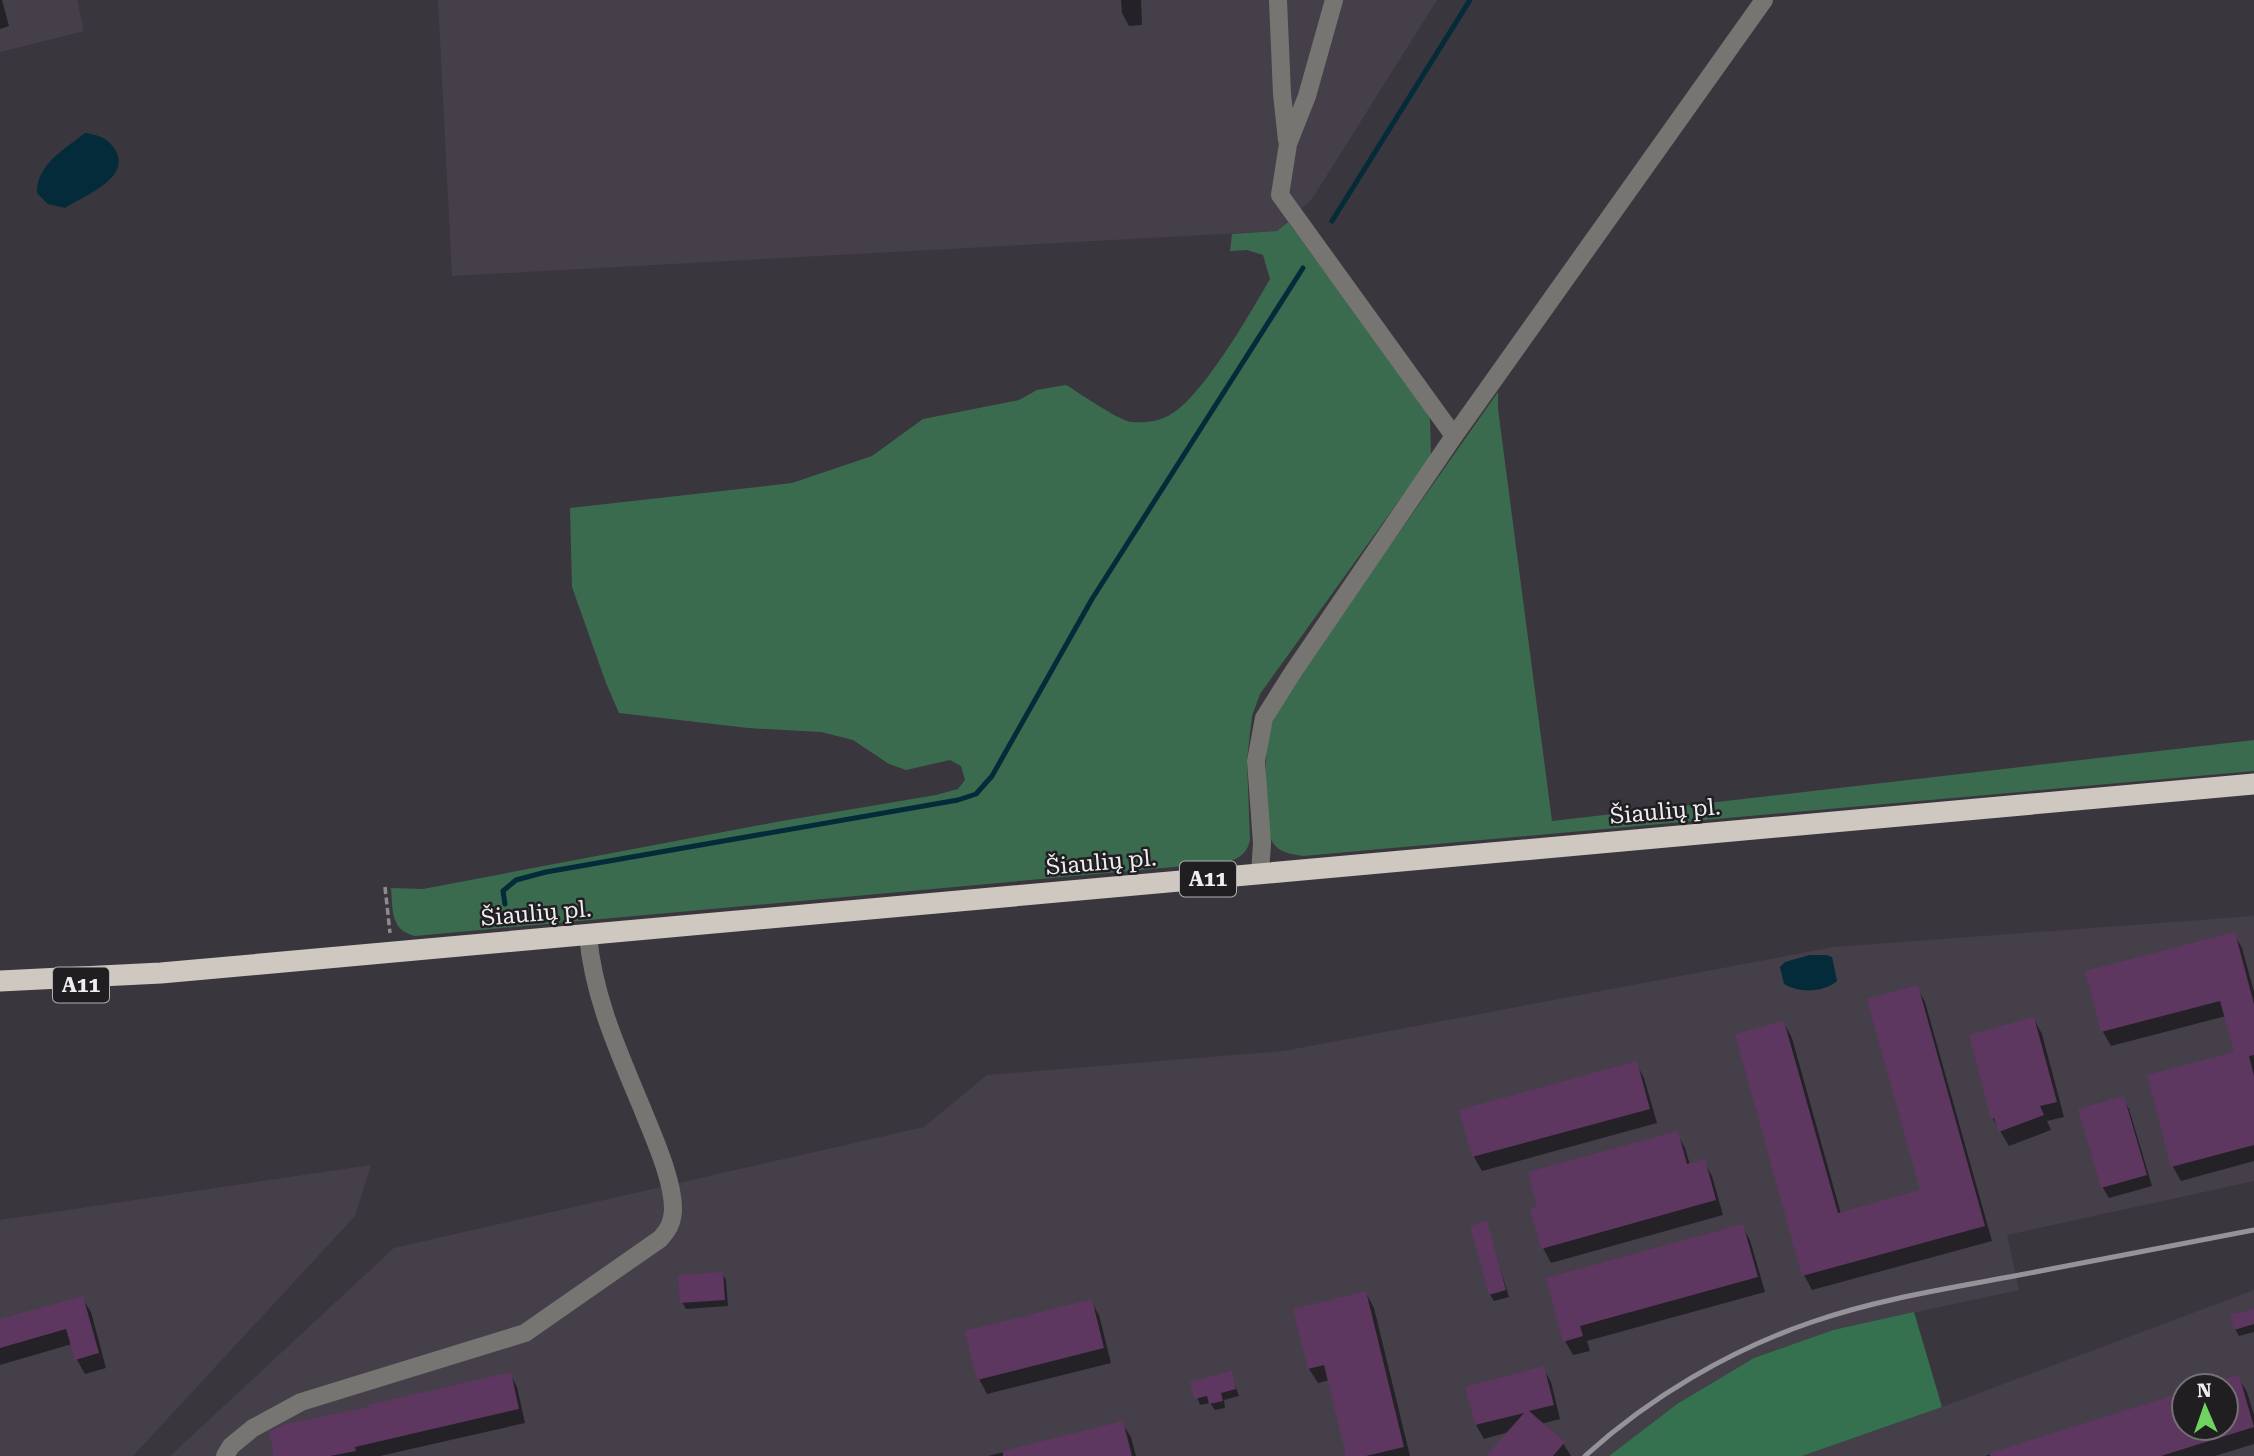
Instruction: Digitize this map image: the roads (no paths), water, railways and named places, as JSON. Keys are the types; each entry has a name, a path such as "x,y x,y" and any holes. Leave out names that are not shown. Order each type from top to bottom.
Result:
{"highway":[{"name":"Šiaulių pl.","path":"0,996 161,974 2254,784"},
{"name":"Šiaulių pl.","path":"0,981 161,974"}],"street":[{"path":"1278,0 1287,144 1280,195 1454,436"},
{"path":"1287,144 1307,96 1334,0"},
{"path":"1260,874 1262,843 1256,761 1264,718 1454,436 1764,0"},
{"path":"225,1456 231,1446 253,1428 301,1402 525,1333 660,1239 670,1227 673,1209 662,1156 604,1012 593,973 588,935"}],"water":[{"path":"85,133 101,137 111,144 118,158 118,168 105,184 65,208 48,204 37,193 41,174 53,158"},
{"path":"1810,955 1832,957 1837,981 1818,990 1797,989 1784,984 1780,967 1785,962"}],"waterway":[{"path":"1332,221 1470,0"},
{"path":"505,904 503,891 516,880 546,872 958,800 976,794 992,776 1092,599 1303,268"}],"railway":[{"path":"1585,1456 1636,1414 1692,1377 1751,1346 1812,1322 1860,1307 1910,1296 2254,1230"}]}
